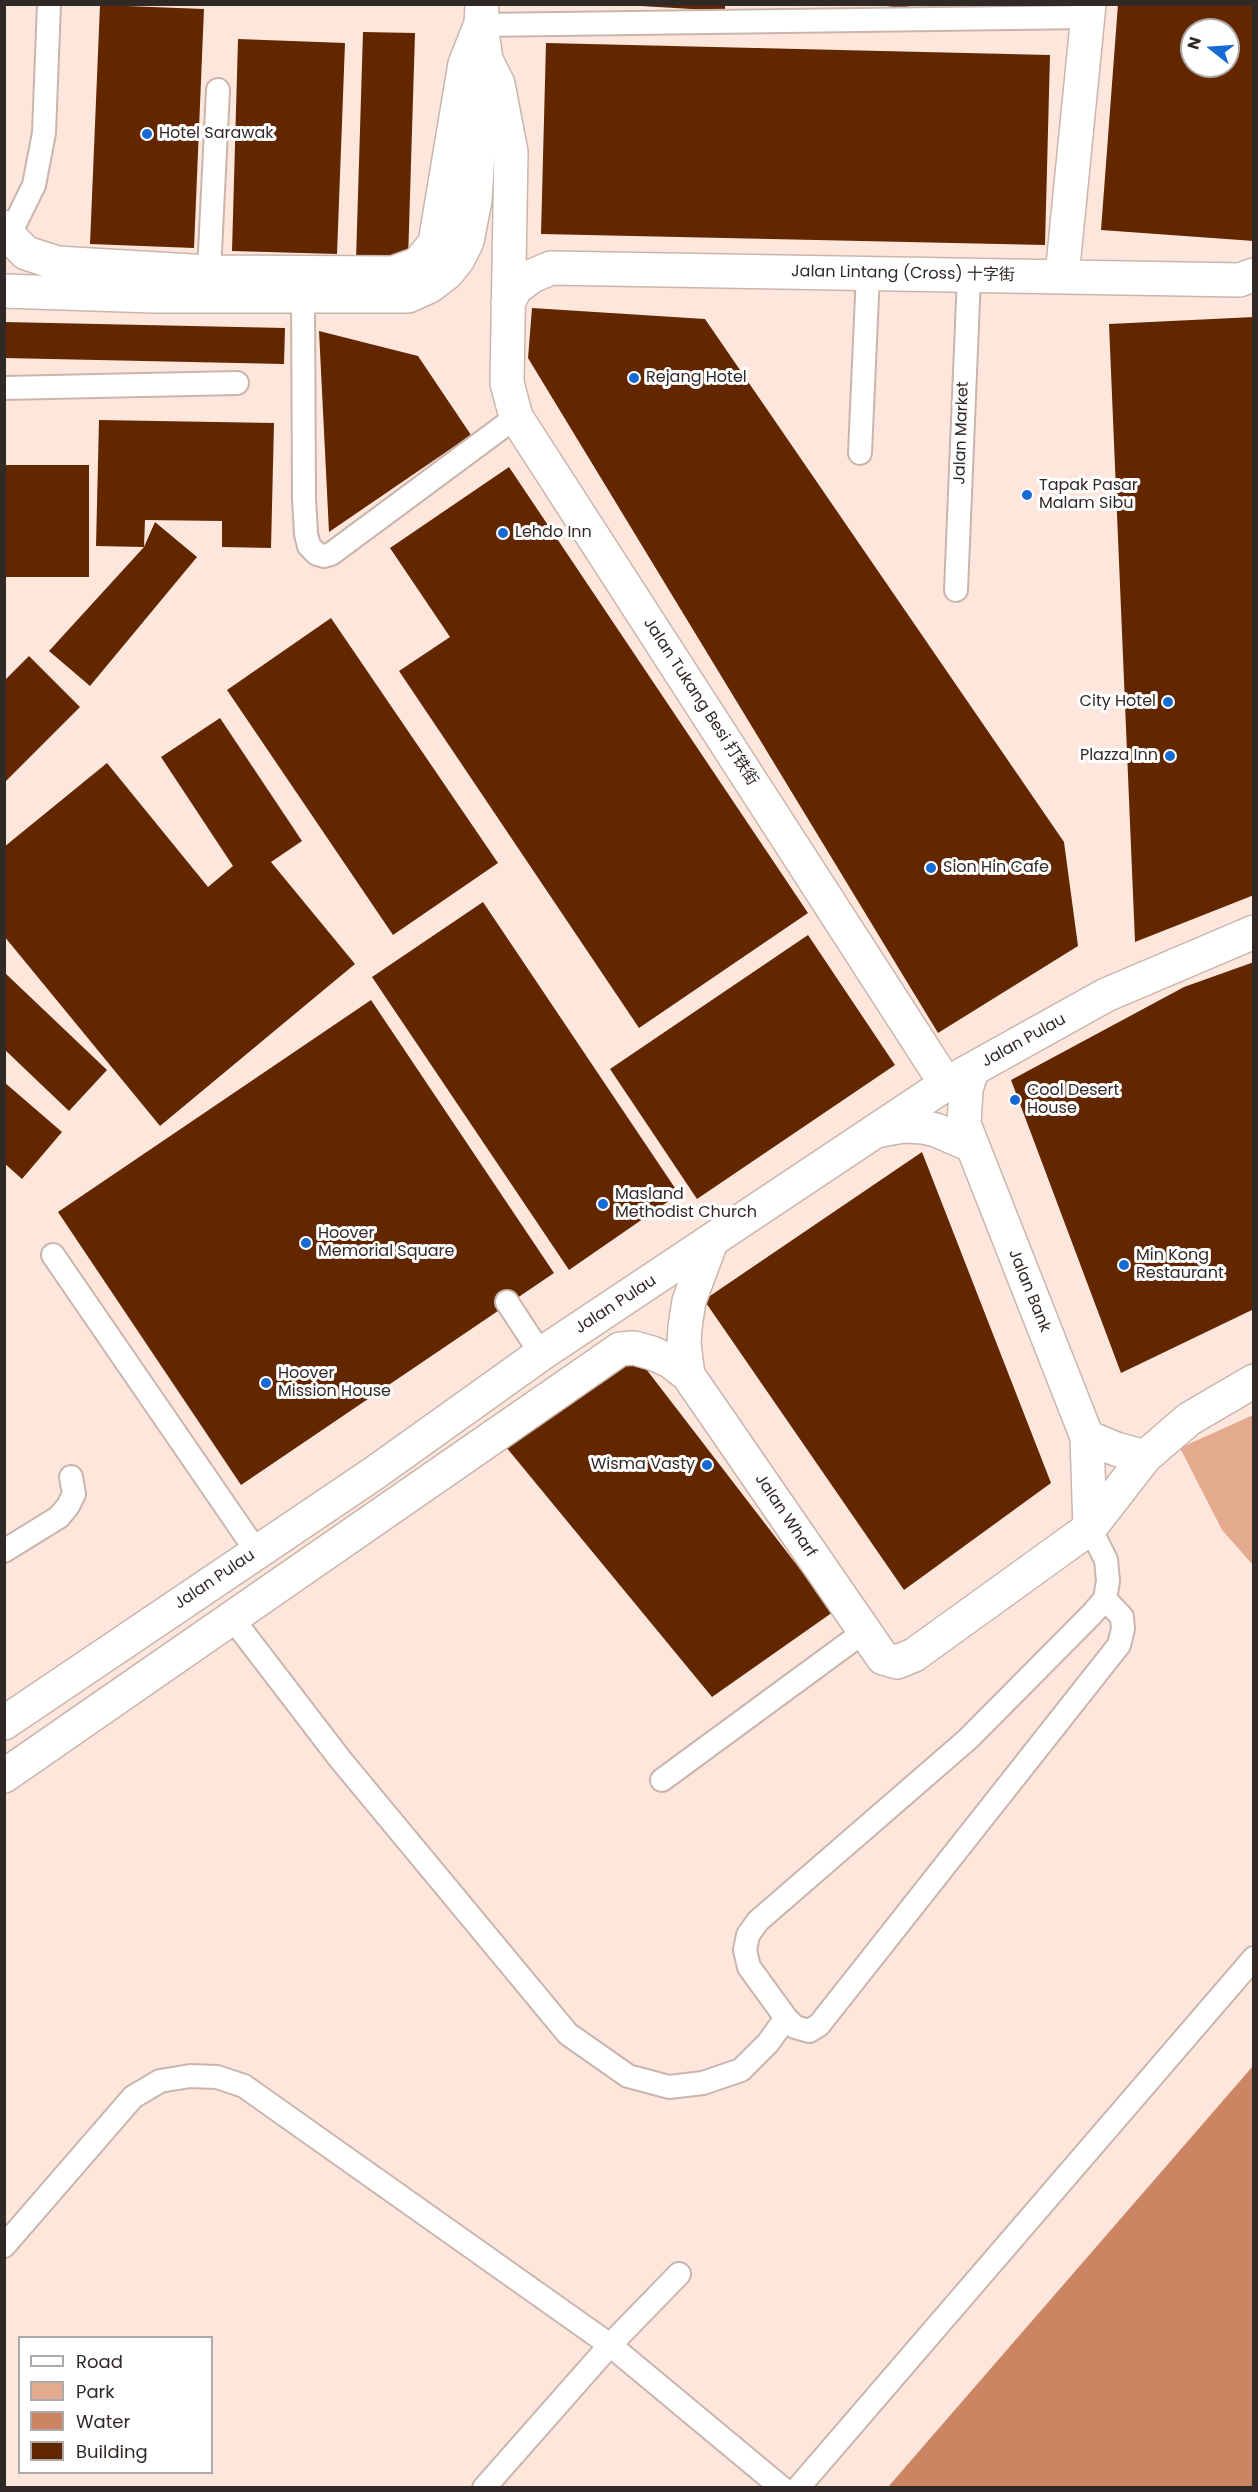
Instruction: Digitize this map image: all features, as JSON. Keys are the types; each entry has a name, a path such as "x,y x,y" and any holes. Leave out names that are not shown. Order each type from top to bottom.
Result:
{"street":[{"path":"1062,276 1088,11"},
{"path":"7,232 26,253 57,263 209,272 393,273 418,264 435,243 465,64 481,15"},
{"path":"4,291 154,296 408,296 429,286 447,273 459,259 467,241 475,200 481,95 486,60 481,15"},
{"name":"Jalan Tukang Besi 打铁街","path":"486,60 498,84 511,152 507,383 516,417 959,1077"},
{"name":"Jalan Lintang (Cross) 十字街","path":"509,243 551,268"},
{"name":"Jalan Lintang (Cross) 十字街","path":"508,303 515,289 532,276 551,268 1239,280 1254,274"},
{"name":"Jalan Pulau","path":"4,1723 373,1474 541,1354 959,1077 1106,995 1254,932"},
{"name":"Jalan Bank","path":"959,1077 966,1089 964,1124 971,1145 1087,1437 1090,1528"},
{"path":"876,1131 903,1126 923,1127 971,1145"},
{"name":"Jalan Wharf","path":"688,1375 684,1344 689,1301 711,1242"},
{"name":"Jalan Wharf","path":"232,1618 620,1349 634,1348 670,1361 688,1375 883,1658 897,1662 914,1656 1090,1528"},
{"path":"1090,1528 1145,1457 1189,1419 1254,1382"},
{"path":"1087,1437 1116,1449 1145,1457"},
{"path":"4,1776 232,1618"}],"lane":[{"path":"7,232 34,185 44,133 49,4"},
{"path":"481,15 919,19 1088,11"},
{"path":"209,272 218,90"},
{"path":"860,453 868,273"},
{"name":"Jalan Market","path":"956,590 969,276"},
{"path":"303,296 304,498 306,534 309,546 317,554 324,556 331,554 516,417"},
{"path":"4,388 237,383"},
{"path":"53,1255 257,1552"},
{"path":"507,1302 541,1354"},
{"path":"4,1551 59,1517 74,1494 71,1477"},
{"path":"1090,1528 1106,1560 1108,1581 1105,1599 968,1739 758,1921 748,1935 745,1950 749,1967 795,2027 809,2031 819,2025 1119,1645 1123,1629 1122,1617 1105,1599"},
{"path":"232,1618 340,1759 568,2034 627,2076 669,2087 703,2083 741,2070 768,2043 786,2018"},
{"path":"662,1779 865,1631"},
{"path":"798,2487 1254,1958"},
{"path":"4,2246 133,2097 160,2081 190,2076 217,2077 244,2086 610,2345 782,2487"},
{"path":"484,2487 610,2345 679,2274"}],"green space":[{"path":"1253,1415 1253,1565 1222,1530 1180,1448"}],"water":[{"path":"1253,2066 1253,2487 888,2487"}],"building":[{"path":"641,4 725,4 725,11 641,6"},
{"path":"872,4 909,4 908,9"},
{"path":"1118,4 1254,4 1254,241 1101,230"},
{"path":"100,5 204,9 194,248 90,244"},
{"path":"363,32 415,33 408,261 356,260"},
{"path":"238,39 345,43 337,254 232,251"},
{"path":"546,43 1050,55 1045,245 541,234"},
{"path":"532,308 705,319 1064,842 1078,946 938,1033 528,358"},
{"path":"1254,317 1254,895 1135,942 1109,324"},
{"path":"4,322 285,328 284,364 4,358"},
{"path":"319,331 418,356 471,435 329,532"},
{"path":"99,420 274,423 271,548 222,547 222,521 145,520 144,547 96,546"},
{"path":"4,465 89,465 89,577 4,577"},
{"path":"509,467 808,913 639,1028 399,671 450,637 390,548"},
{"path":"155,522 197,557 90,686 49,651 144,547"},
{"path":"331,618 498,863 393,935 227,690"},
{"path":"29,656 80,707 4,783 4,681"},
{"path":"220,718 302,841 271,862 355,964 160,1126 4,936 4,847 107,763 208,887 233,866 161,757"},
{"path":"483,902 679,1194 569,1270 372,977"},
{"path":"808,935 895,1065 697,1199 610,1069"},
{"path":"1254,962 1254,1309 1121,1373 1011,1080 1184,987"},
{"path":"4,972 107,1070 69,1111 4,1049"},
{"name":"Hoover Memorial Square","path":"371,1000 554,1273 241,1485 58,1212"},
{"path":"4,1082 62,1132 22,1179 4,1163"},
{"path":"922,1152 1051,1483 904,1590 704,1300"},
{"path":"633,1352 833,1612 712,1697 506,1447"}],"place":[{"name":"Hotel Sarawak","path":"147,134"},
{"name":"Rejang Hotel","path":"634,378"},
{"name":"Tapak Pasar Malam Sibu","path":"1027,495"},
{"name":"Lehdo Inn","path":"503,533"},
{"name":"City Hotel","path":"1168,702"},
{"name":"Plazza Inn","path":"1170,756"},
{"name":"Sion Hin Cafe","path":"931,868"},
{"name":"Cool Desert House","path":"1015,1100"},
{"name":"Masland Methodist Church","path":"603,1204"},
{"name":"Hoover Memorial Square","path":"306,1243"},
{"name":"Min Kong Restaurant","path":"1124,1265"},
{"name":"Hoover Mission House","path":"266,1383"},
{"name":"Wisma Vasty","path":"707,1465"}]}
